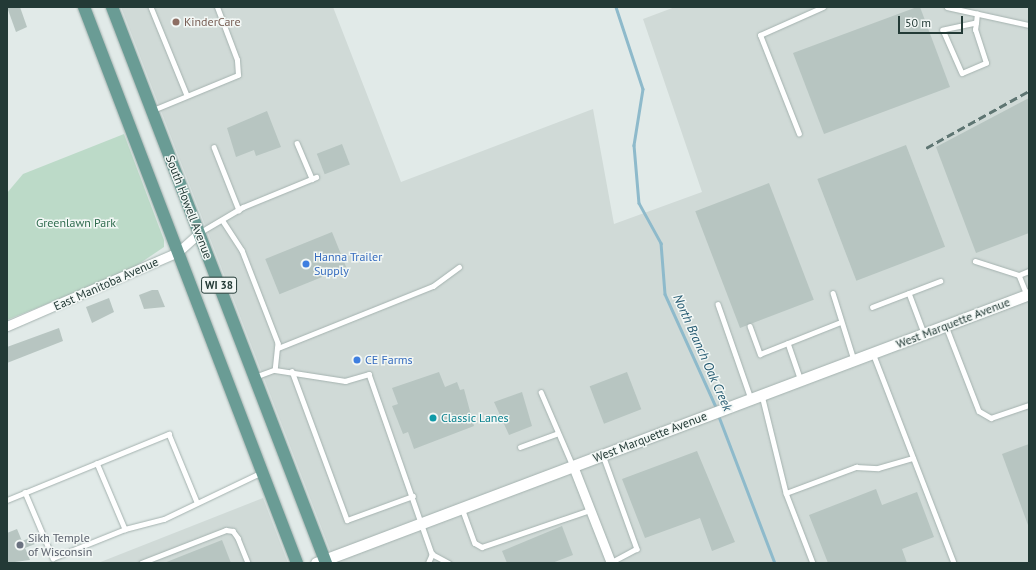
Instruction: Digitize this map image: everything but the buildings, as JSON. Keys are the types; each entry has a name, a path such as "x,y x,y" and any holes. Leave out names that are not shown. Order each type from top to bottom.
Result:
{"main road":[{"name":"WI 38","path":"84,7 297,563"},
{"name":"South Howell Avenue","path":"112,7 255,378 322,562"}],"street":[{"name":"East Manitoba Avenue","path":"7,326 178,252 199,233"},
{"name":"West Marquette Avenue","path":"322,562 421,523 1028,295"},
{"path":"573,466 611,563"}],"lane":[{"path":"150,7 187,95"},
{"path":"152,110 238,76 237,60 217,7"},
{"path":"799,134 760,35 823,7"},
{"path":"947,7 1029,25"},
{"path":"976,23 943,30 962,73 986,63 976,23 977,14"},
{"path":"199,233 223,221 239,210 314,178 296,143"},
{"path":"214,147 239,210"},
{"path":"223,221 242,250 278,348 274,370"},
{"path":"974,261 1019,275 1029,271"},
{"path":"278,348 433,286 459,267"},
{"path":"1019,275 1028,295"},
{"path":"872,307 940,281"},
{"path":"909,293 924,333"},
{"path":"833,294 854,360"},
{"path":"718,304 751,399"},
{"path":"750,326 760,354 841,322"},
{"path":"946,325 979,411 991,418 1029,405"},
{"path":"788,343 801,380"},
{"path":"873,353 954,563"},
{"path":"255,378 274,370 292,371 345,381 369,374 413,496 432,554 449,563"},
{"path":"292,371 347,520 413,496"},
{"path":"541,392 556,434 573,466"},
{"path":"762,395 786,493 813,563"},
{"path":"7,500 169,434 197,502"},
{"path":"520,447 556,434"},
{"path":"603,455 637,549 611,563"},
{"path":"786,493 856,467 878,468 913,458"},
{"path":"97,463 125,529"},
{"path":"25,492 53,558 125,529 164,519 262,472"},
{"path":"462,508 474,543 482,547 590,510"},
{"path":"141,563 226,530 233,531 238,538 248,563"},
{"path":"428,563 432,554"}],"shaded area":[{"path":"121,7 333,7 401,182 593,109 614,224 702,192 643,19 675,7 1029,7 1029,563 335,563"},
{"path":"263,498 288,563 98,563"}],"green space":[{"name":"Greenlawn Park","path":"124,134 164,240 164,247 130,270 7,320 7,193 23,174"}],"waterway":[{"name":"North Branch Oak Creek","path":"616,7 643,89 634,145 639,203 661,243 665,294 717,409"},
{"name":"North Branch Oak Creek","path":"718,414 775,563"}],"railway":[{"path":"926,148 1029,91"}],"place":[{"name":"KinderCare","path":"176,22"},
{"name":"Hanna Trailer Supply","path":"306,264"},
{"name":"CE Farms","path":"357,360"},
{"name":"Classic Lanes","path":"433,418"},
{"name":"Sikh Temple of Wisconsin","path":"20,545"}]}
